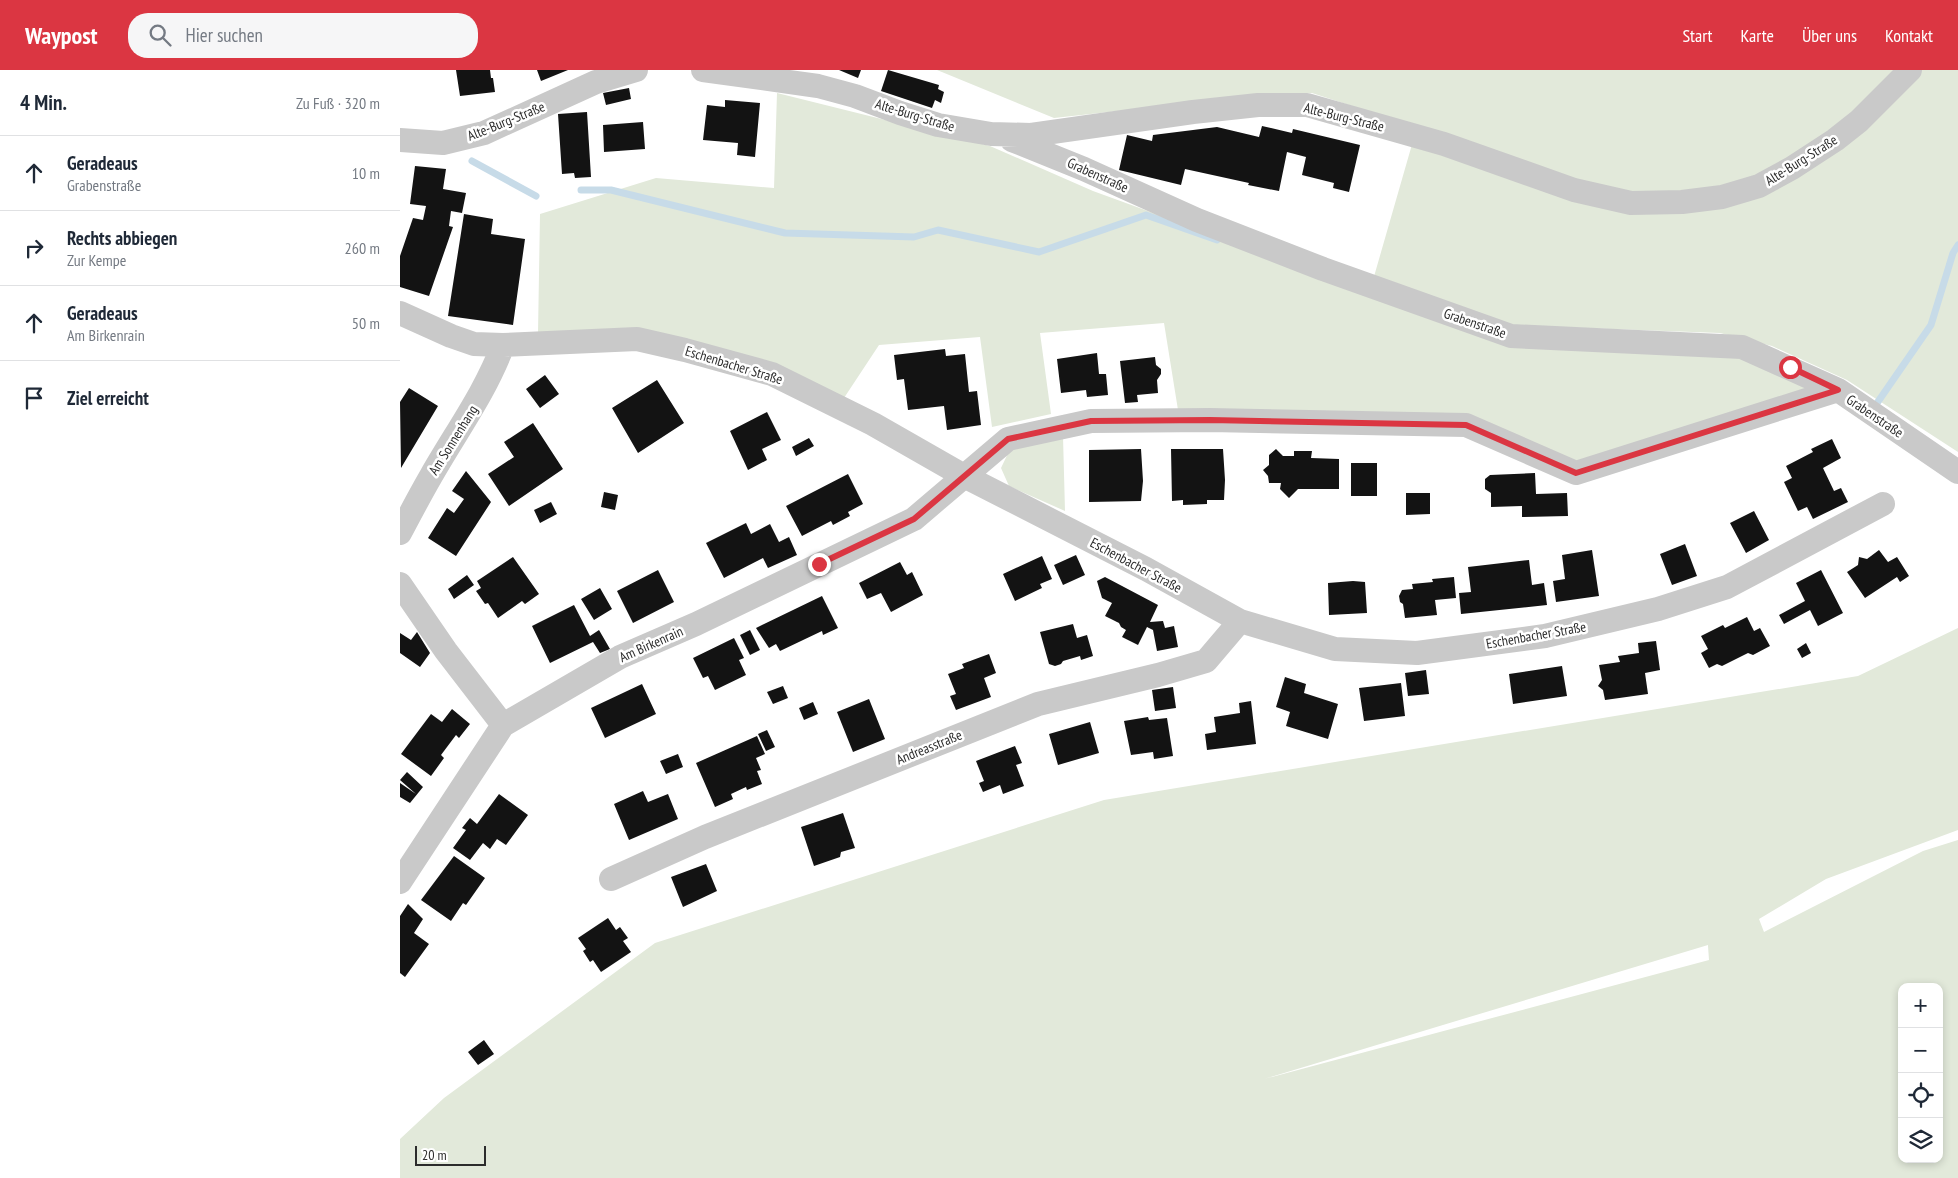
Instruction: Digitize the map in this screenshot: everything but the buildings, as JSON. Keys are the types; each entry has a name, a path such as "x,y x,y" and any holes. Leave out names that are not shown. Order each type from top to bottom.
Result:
{"street":[{"name":"Alte-Burg-Straße","path":"401,143 443,143 484,133 596,82 636,70"},
{"name":"Alte-Burg-Straße","path":"703,70 818,86 847,93 938,125 992,134 1031,135 1193,112 1258,105 1307,105 1444,144 1574,190 1631,202 1682,202 1722,197 1758,186 1792,168 1835,140 1859,121 1910,70"},
{"name":"Grabenstraße","path":"992,134 1033,147 1197,220 1322,269 1511,336 1742,347 1838,390 1958,472"},
{"name":"Eschenbacher Straße","path":"400,313 451,336 474,344 502,345 637,339 772,374 873,424 964,476 1146,569 1240,621 1335,649 1417,653 1545,636 1658,609 1727,587 1883,504"},
{"name":"Am Sonnenhang","path":"400,533 431,476 475,406 494,370 502,345"},
{"name":"Am Birkenrain","path":"400,882 503,725 620,657 696,624 914,519 1008,439 1091,421 1200,420 1466,425 1576,473 1838,390"},
{"path":"400,584 446,651 503,725"},
{"name":"Andreasstraße","path":"611,879 704,837 1038,704 1158,676 1206,661 1240,621"}],"green space":[{"path":"937,70 1958,70 1958,452 1847,380 1772,346 1720,333 1501,325 1373,280 1417,127 1312,93 1255,96 1054,118"},
{"path":"777,93 990,146 1093,191 1507,342 1743,354 1822,390 1578,465 1466,414 1178,410 1164,323 1040,333 1051,414 992,427 980,337 879,345 844,398 776,368 538,334 540,214 656,178 774,188"},
{"path":"1063,436 1065,511 1009,486 1001,468 1012,445"},
{"path":"1958,628 1958,830 1826,879 1759,919 1764,932 1923,851 1958,840 1958,1178 400,1178 400,1139 444,1098 655,943 1104,800 1858,676","holes":["1708,945 1709,960 1264,1079"]}],"waterway":[{"path":"472,161 536,196"},
{"path":"581,190 611,190 785,233 914,237 938,230 1039,252 1146,215 1217,240"},
{"path":"1875,406 1931,325 1953,253 1958,245"}],"route":[{"path":"819,564 914,519 1008,439 1091,421 1210,420 1466,425 1576,473 1838,390 1790,367"}]}
